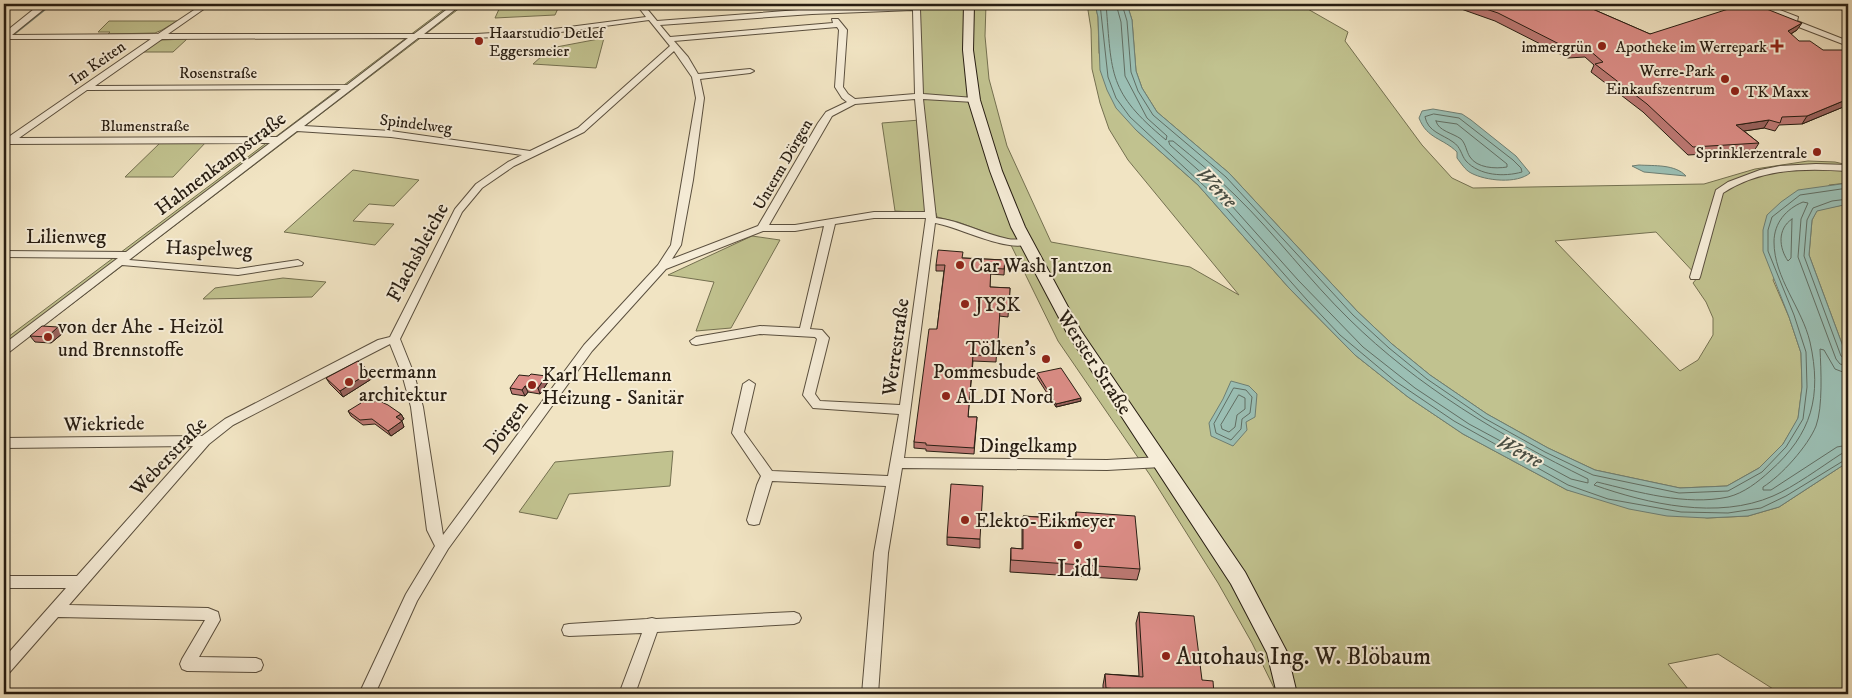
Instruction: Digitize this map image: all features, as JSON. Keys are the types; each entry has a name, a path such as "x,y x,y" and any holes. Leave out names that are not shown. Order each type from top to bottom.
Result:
{"main road":[{"name":"Werster Straße","path":"969,5 968,50 974,100 996,171 1026,242 1074,333 1238,578 1277,652 1288,690"}],"street":[{"name":"Im Keiten","path":"6,142 207,4"},
{"name":"Hahnenkampstraße","path":"4,350 458,4"},
{"name":"Dörgen","path":"367,694 411,598 443,545 588,348 662,267 676,245 687,190 700,98 696,77 672,43 639,4"},
{"path":"1747,4 1848,44"},
{"path":"1758,4 1848,39"},
{"path":"1834,4 1848,10"},
{"path":"7,38 42,7 96,5"},
{"name":"Werrestraße","path":"870,694 880,553 905,410 931,218 919,96 916,5"},
{"path":"7,38 476,36 546,32 652,21 831,7 969,5"},
{"path":"831,7 828,13 843,30 839,87 854,102"},
{"path":"672,43 839,25"},
{"name":"Flachsbleiche","path":"394,339 458,211 479,186 501,170 581,130 602,113 672,43"},
{"path":"696,77 750,71"},
{"name":"Rosenstraße","path":"86,88 349,87"},
{"name":"Unterm Dörgen","path":"762,228 829,114 854,102 919,96 974,100"},
{"name":"Spindelweg","path":"296,128 391,134 532,154"},
{"name":"Blumenstraße","path":"6,142 279,140"},
{"path":"1695,277 1719,192 1730,183 1747,177 1794,168 1812,166 1848,168"},
{"path":"662,267 762,228 795,228 874,215 931,218 1006,242 1026,242"},
{"path":"804,333 830,223"},
{"name":"Lilienweg","path":"4,254 129,254"},
{"name":"Haspelweg","path":"119,262 238,272 298,263"},
{"path":"696,341 760,330 818,333 823,338 809,395 817,405 905,410"},
{"path":"394,339 408,374 417,407 434,530 438,540 443,545"},
{"name":"Weberstraße","path":"4,668 205,441 229,422 382,343 394,339"},
{"path":"749,384 738,433 768,476"},
{"name":"Wiekriede","path":"4,443 205,441"},
{"name":"Dingelkamp","path":"896,463 1089,465 1161,462"},
{"path":"768,476 893,481"},
{"path":"754,520 763,485 768,476"},
{"path":"4,582 80,582"},
{"path":"54,612 208,614 213,616 213,620 187,664 256,665"},
{"path":"569,630 652,624 794,618"},
{"path":"627,694 652,624"}],"green space":[{"path":"451,4 465,4 4,356 4,340 269,141 207,141 173,177 125,177 161,142 18,142 10,144 21,136 20,138 274,138"},
{"path":"494,4 560,4 555,15 495,18 500,7 490,7"},
{"path":"917,4 986,4 985,36 989,79 1007,146 1051,242 1190,267 1239,295 1128,160 1109,129 1100,103 1092,69 1091,29 1087,4 1095,4 1098,17 1099,53 1136,130 1198,185 1289,288 1355,355 1408,397 1463,434 1567,490 1707,518 1748,516 1779,507 1848,462 1848,694 1781,694 1718,654 1668,664 1692,694 1277,694 1252,643 1218,583 1150,475 1058,341 1009,241 958,222 937,217 936,213 895,211 882,123 920,120 916,36"},
{"path":"1127,4 1299,4 1348,32 1345,41 1422,145 1452,178 1473,188 1704,184 1755,169 1808,161 1835,162 1848,165 1848,183 1829,185 1773,280 1789,317 1801,353 1802,387 1798,419 1783,444 1759,468 1727,486 1680,488 1595,470 1548,448 1487,414 1430,375 1392,344 1357,311 1229,173 1157,112 1142,88 1136,71 1132,20","holes":["1656,232 1698,277 1693,283 1706,302 1713,318 1713,335 1698,360 1680,371 1555,241"]},
{"path":"109,21 177,21 155,33 108,34 110,32 98,32"},
{"path":"604,38 596,68 533,64 551,48"},
{"path":"187,39 173,52 141,52 161,40"},
{"path":"353,170 419,180 394,206 369,204 353,221 394,224 375,245 284,232"},
{"path":"1848,204 1848,360 1809,255 1812,220 1817,210"},
{"path":"752,236 780,240 731,328 696,331 714,282 668,275"},
{"path":"283,278 326,282 312,297 203,299 215,288"},
{"path":"673,451 670,486 569,494 557,519 519,512 555,462"}],"water":[{"name":"Werre","path":"1095,4 1127,4 1132,20 1136,71 1142,88 1157,112 1229,173 1357,311 1392,344 1430,375 1487,414 1548,448 1595,470 1680,488 1727,486 1759,468 1783,444 1798,418 1802,387 1801,353 1763,251 1763,230 1767,215 1798,190 1848,183 1848,204 1817,211 1812,220 1809,255 1848,360 1848,462 1779,507 1748,516 1707,518 1667,516 1629,509 1567,490 1463,434 1408,397 1355,355 1289,288 1198,185 1136,130 1116,108 1100,70 1098,17"},
{"path":"1433,109 1462,114 1516,156 1530,173 1517,179 1501,180 1477,176 1469,172 1457,158 1457,152 1452,147 1431,134 1422,125 1419,118 1422,111"},
{"path":"1632,166 1676,169 1686,176 1644,172"},
{"path":"1231,381 1249,386 1257,394 1255,417 1246,422 1247,430 1233,446 1211,436 1209,423"}],"building":[{"name":"Werre-Park Einkaufszentrum","path":"1471,4 1581,4 1650,34 1744,4 1754,4 1802,23 1788,31 1799,41 1810,41 1823,50 1848,50 1848,99 1807,116 1782,117 1780,123 1769,120 1736,125 1759,143 1693,147 1647,104 1595,64 1603,62 1588,49 1571,50 1498,13"},
{"path":"938,250 963,252 962,258 1005,260 1004,269 991,268 990,287 1010,288 1009,311 1000,310 997,356 973,355 968,417 977,417 974,448 926,445 926,443 914,442 929,329 937,329 945,265 936,265"},
{"path":"42,326 58,327 47,337 30,336"},
{"path":"358,361 370,372 340,391 326,378"},
{"path":"1061,368 1081,398 1056,404 1037,373"},
{"path":"531,374 546,376 538,388 525,386 522,390 510,388 519,375 529,376"},
{"path":"367,396 374,402 377,400 401,414 396,417 402,421 388,431 372,419 360,420 348,411 361,403 361,400"},
{"name":"Elekto-Eikmeyer","path":"951,484 983,486 980,539 947,537"},
{"name":"Lidl","path":"1076,512 1135,516 1140,569 1011,560 1011,548 1023,549 1023,516 1077,520"},
{"name":"Autohaus Ing. W. Blöbaum","path":"1139,612 1194,616 1202,680 1213,681 1214,694 1128,694 1128,690 1106,688 1105,674 1143,677"}],"waterway":[{"path":"15,33 45,9"}],"place":[{"name":"Haarstudio Detlef Eggersmeier","path":"479,41"},
{"name":"immergrün","path":"1602,46"},
{"name":"Apotheke im Werrepark","path":"1777,46"},
{"name":"Werre-Park Einkaufszentrum","path":"1725,79"},
{"name":"TK Maxx","path":"1735,91"},
{"name":"Sprinklerzentrale","path":"1817,152"},
{"name":"Car Wash Jantzon","path":"960,265"},
{"name":"JYSK","path":"965,304"},
{"name":"von der Ahe - Heizöl und Brennstoffe","path":"48,337"},
{"name":"Tölken's Pommesbude","path":"1046,359"},
{"name":"beermann architektur","path":"349,382"},
{"name":"Karl Hellemann Heizung - Sanitär","path":"532,385"},
{"name":"ALDI Nord","path":"946,396"},
{"name":"Elekto-Eikmeyer","path":"965,520"},
{"name":"Lidl","path":"1078,545"},
{"name":"Autohaus Ing. W. Blöbaum","path":"1166,656"}]}
